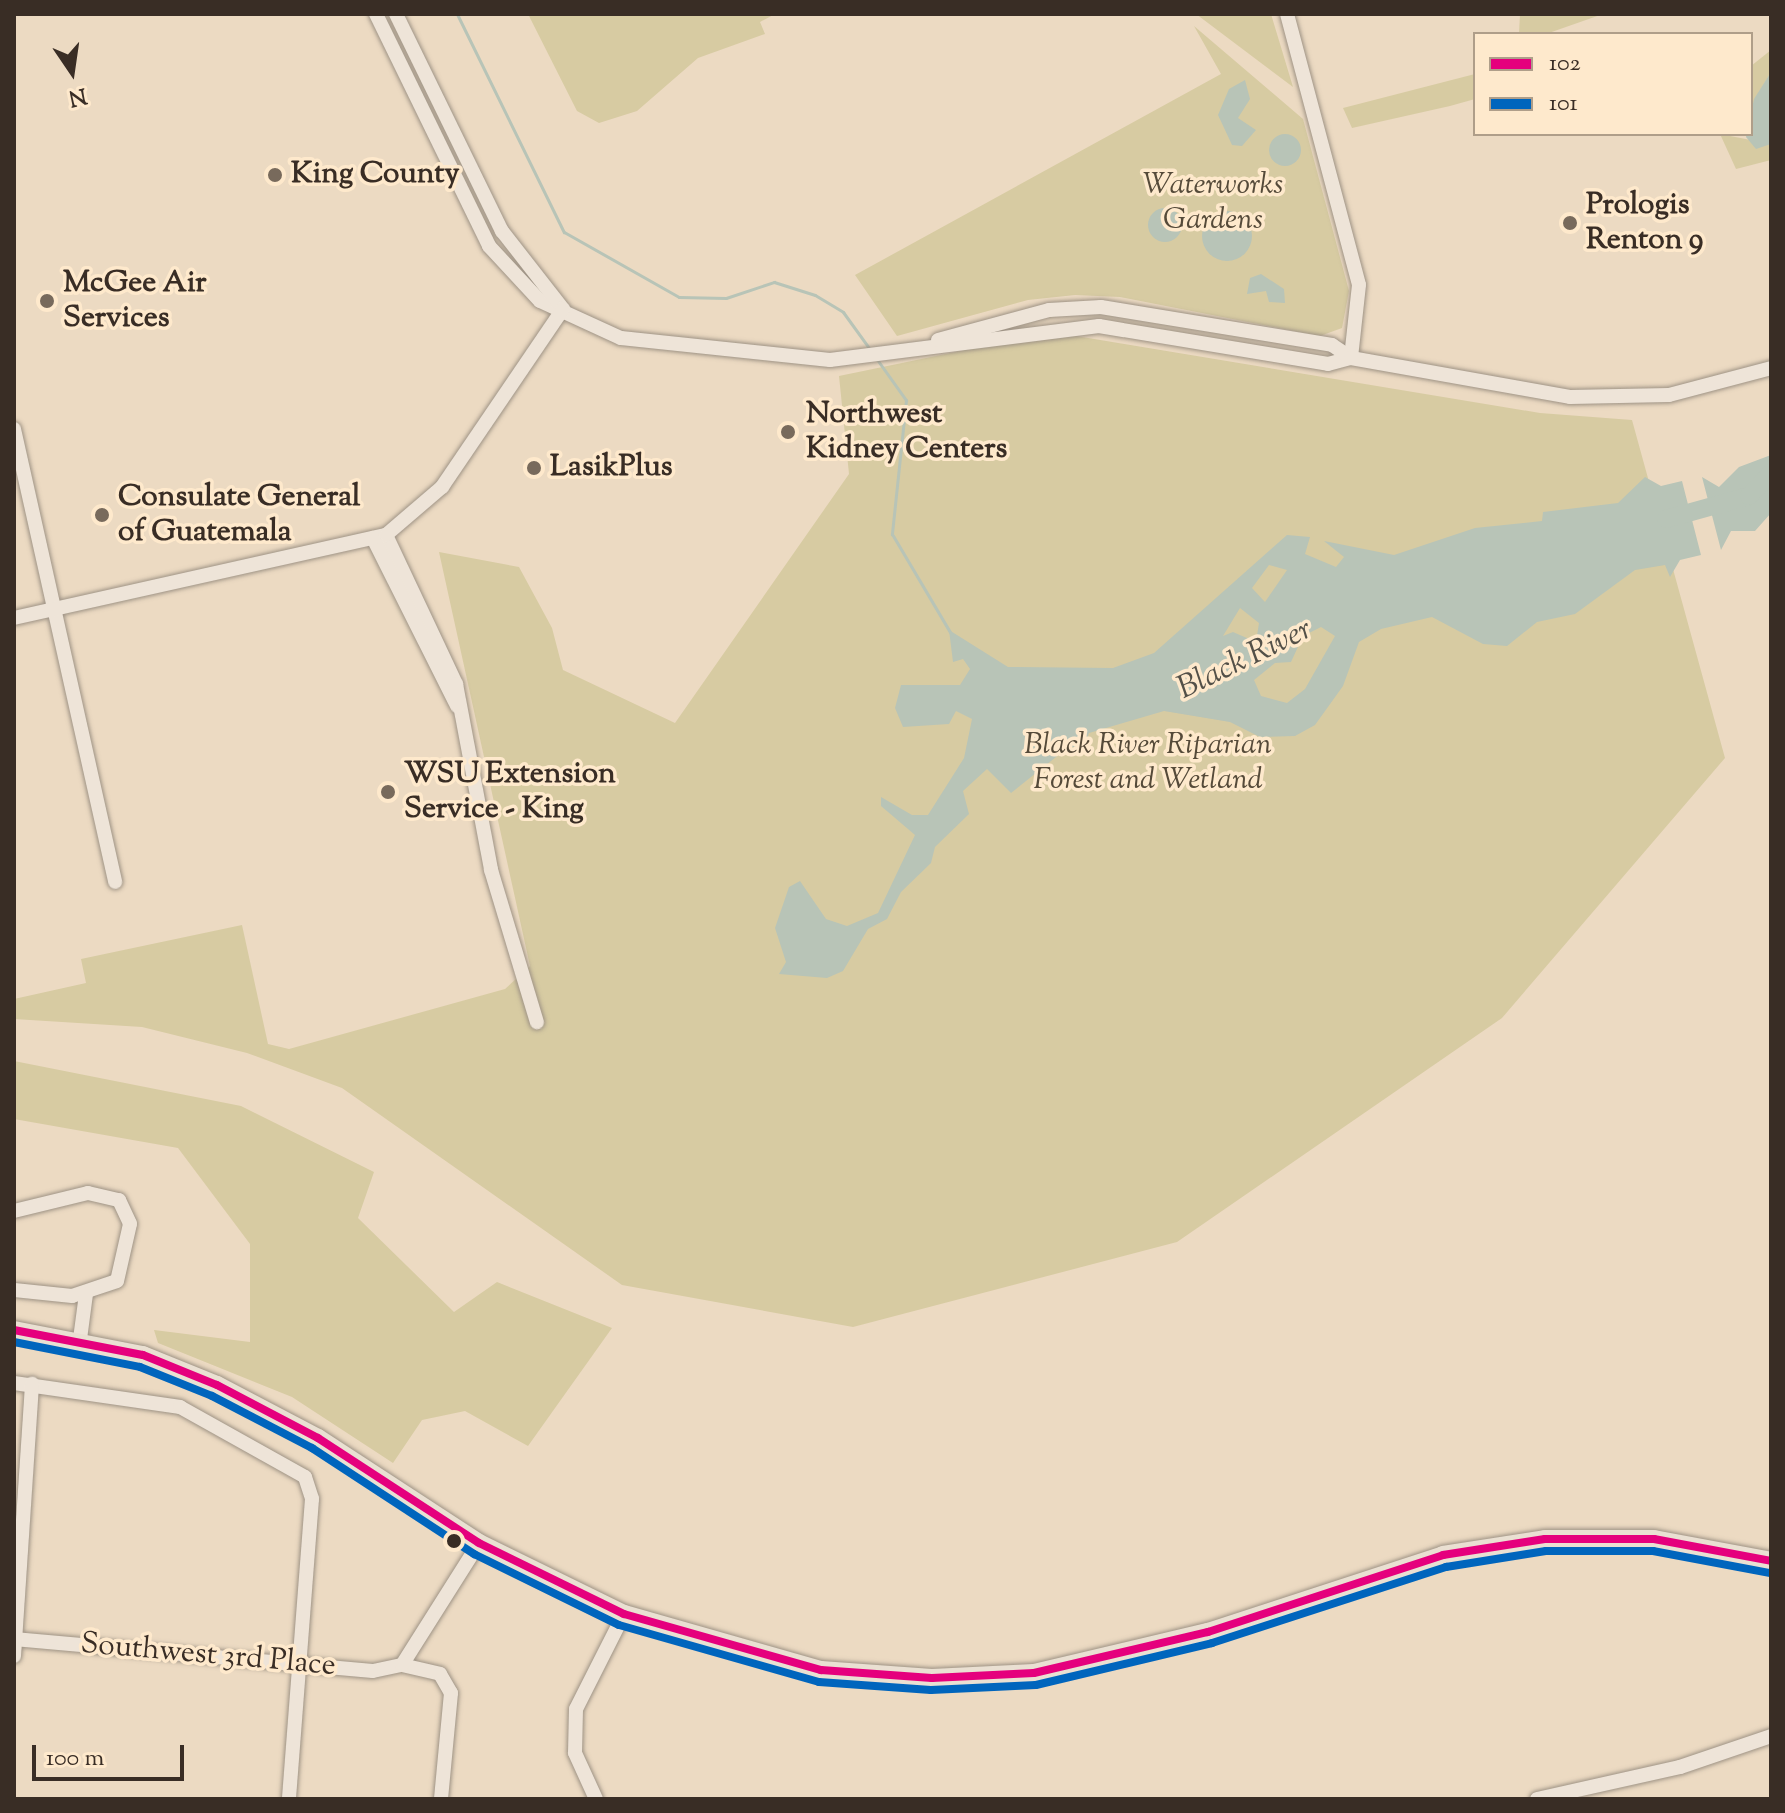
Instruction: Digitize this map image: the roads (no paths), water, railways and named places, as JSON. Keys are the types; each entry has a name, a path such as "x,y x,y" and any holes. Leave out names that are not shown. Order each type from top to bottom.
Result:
{"main road":[{"path":"14,1330 80,1339 217,1385 318,1438 479,1543 624,1614 767,1659 876,1677 1034,1673 1194,1636 1486,1546 1654,1539 1771,1561"},
{"path":"721,1643 884,1666 1032,1662 1206,1623 1488,1536 1657,1529 1771,1548"}],"street":[{"path":"376,14 489,246 540,301 652,345 854,359 935,341 1099,326 1328,364 1351,358 1606,399 1669,395 1771,368"},
{"path":"396,14 502,231 563,309"},
{"path":"1287,14 1359,285 1351,358"},
{"path":"396,55 414,70 464,156"},
{"path":"935,341 961,329 1073,307 1141,309 1332,345 1351,358"},
{"path":"14,618 379,536 442,487 563,309"},
{"path":"14,429 115,882"},
{"path":"379,536 456,684 457,707 491,870 537,1022"},
{"path":"14,1211 88,1193 119,1200 130,1224 122,1274 86,1294 14,1290"},
{"path":"80,1339 86,1294"},
{"path":"14,1383 180,1407 291,1464 312,1487 289,1799"},
{"path":"14,1656 32,1384"},
{"path":"441,1799 449,1683 402,1665 479,1543"},
{"path":"596,1799 575,1753 576,1709 624,1614"},
{"name":"Southwest 3rd Place","path":"15,1639 373,1671 402,1665"},
{"path":"1537,1799 1692,1764 1771,1736"}],"water":[{"path":"1771,72 1771,144 1756,149 1746,137 1753,136 1754,99"},
{"path":"1245,80 1250,99 1238,118 1256,130 1242,146 1232,145 1218,115 1229,89"},
{"path":"1285,134 1296,139 1301,150 1296,161 1285,166 1274,161 1269,150 1274,139"},
{"path":"1165,208 1177,213 1182,225 1177,237 1165,242 1153,237 1148,225 1153,213"},
{"path":"1217,212 1237,212 1251,226 1251,246 1237,260 1217,260 1203,246 1203,226"},
{"path":"1261,274 1284,289 1285,303 1269,302 1266,291 1247,294 1250,278"},
{"path":"1771,455 1771,513 1755,531 1731,531 1721,550 1702,477 1719,487 1739,467"},
{"path":"1645,477 1661,486 1682,481 1701,555 1680,560 1670,577 1665,565 1635,570 1575,614 1537,622 1507,646 1483,644 1432,617 1381,629 1359,642 1343,686 1315,725 1295,736 1260,737 1230,722 1164,711 1089,733 1085,744 1066,749 1011,793 987,769 963,791 969,814 935,847 931,863 901,892 887,919 868,929 843,971 827,978 779,974 786,962 775,928 789,887 800,881 826,919 847,926 878,913 915,835 881,806 881,797 912,815 928,815 964,758 972,719 956,711 949,724 903,727 895,708 901,685 960,685 970,669 963,659 953,662 949,630 1008,667 1113,668 1154,653 1287,535 1310,537 1305,554 1336,567 1344,557 1324,541 1394,555 1475,528 1542,521 1543,512 1618,503","holes":["1269,565 1287,570 1265,602 1252,588","1240,608 1259,623 1256,642 1233,632 1223,636","1321,627 1335,636 1305,689 1287,703 1261,696 1254,680 1275,663 1291,662 1303,636"]}],"waterway":[{"path":"457,14 564,232 679,297 726,298 774,282 815,295 843,312 869,348"},
{"path":"876,358 906,400 892,534 950,632"},
{"name":"Black River","path":"1666,519 1749,496 1771,473"}],"place":[{"name":"King County","path":"275,175"},
{"name":"Prologis Renton 9","path":"1570,223"},
{"name":"McGee Air Services","path":"47,301"},
{"name":"Northwest Kidney Centers","path":"788,432"},
{"name":"LasikPlus","path":"534,468"},
{"name":"Consulate General of Guatemala","path":"102,515"},
{"name":"WSU Extension Service - King","path":"388,792"}],"park label":[{"name":"Waterworks Gardens","path":"1213,203"},
{"name":"Black River Riparian Forest and Wetland","path":"1148,763"}]}
